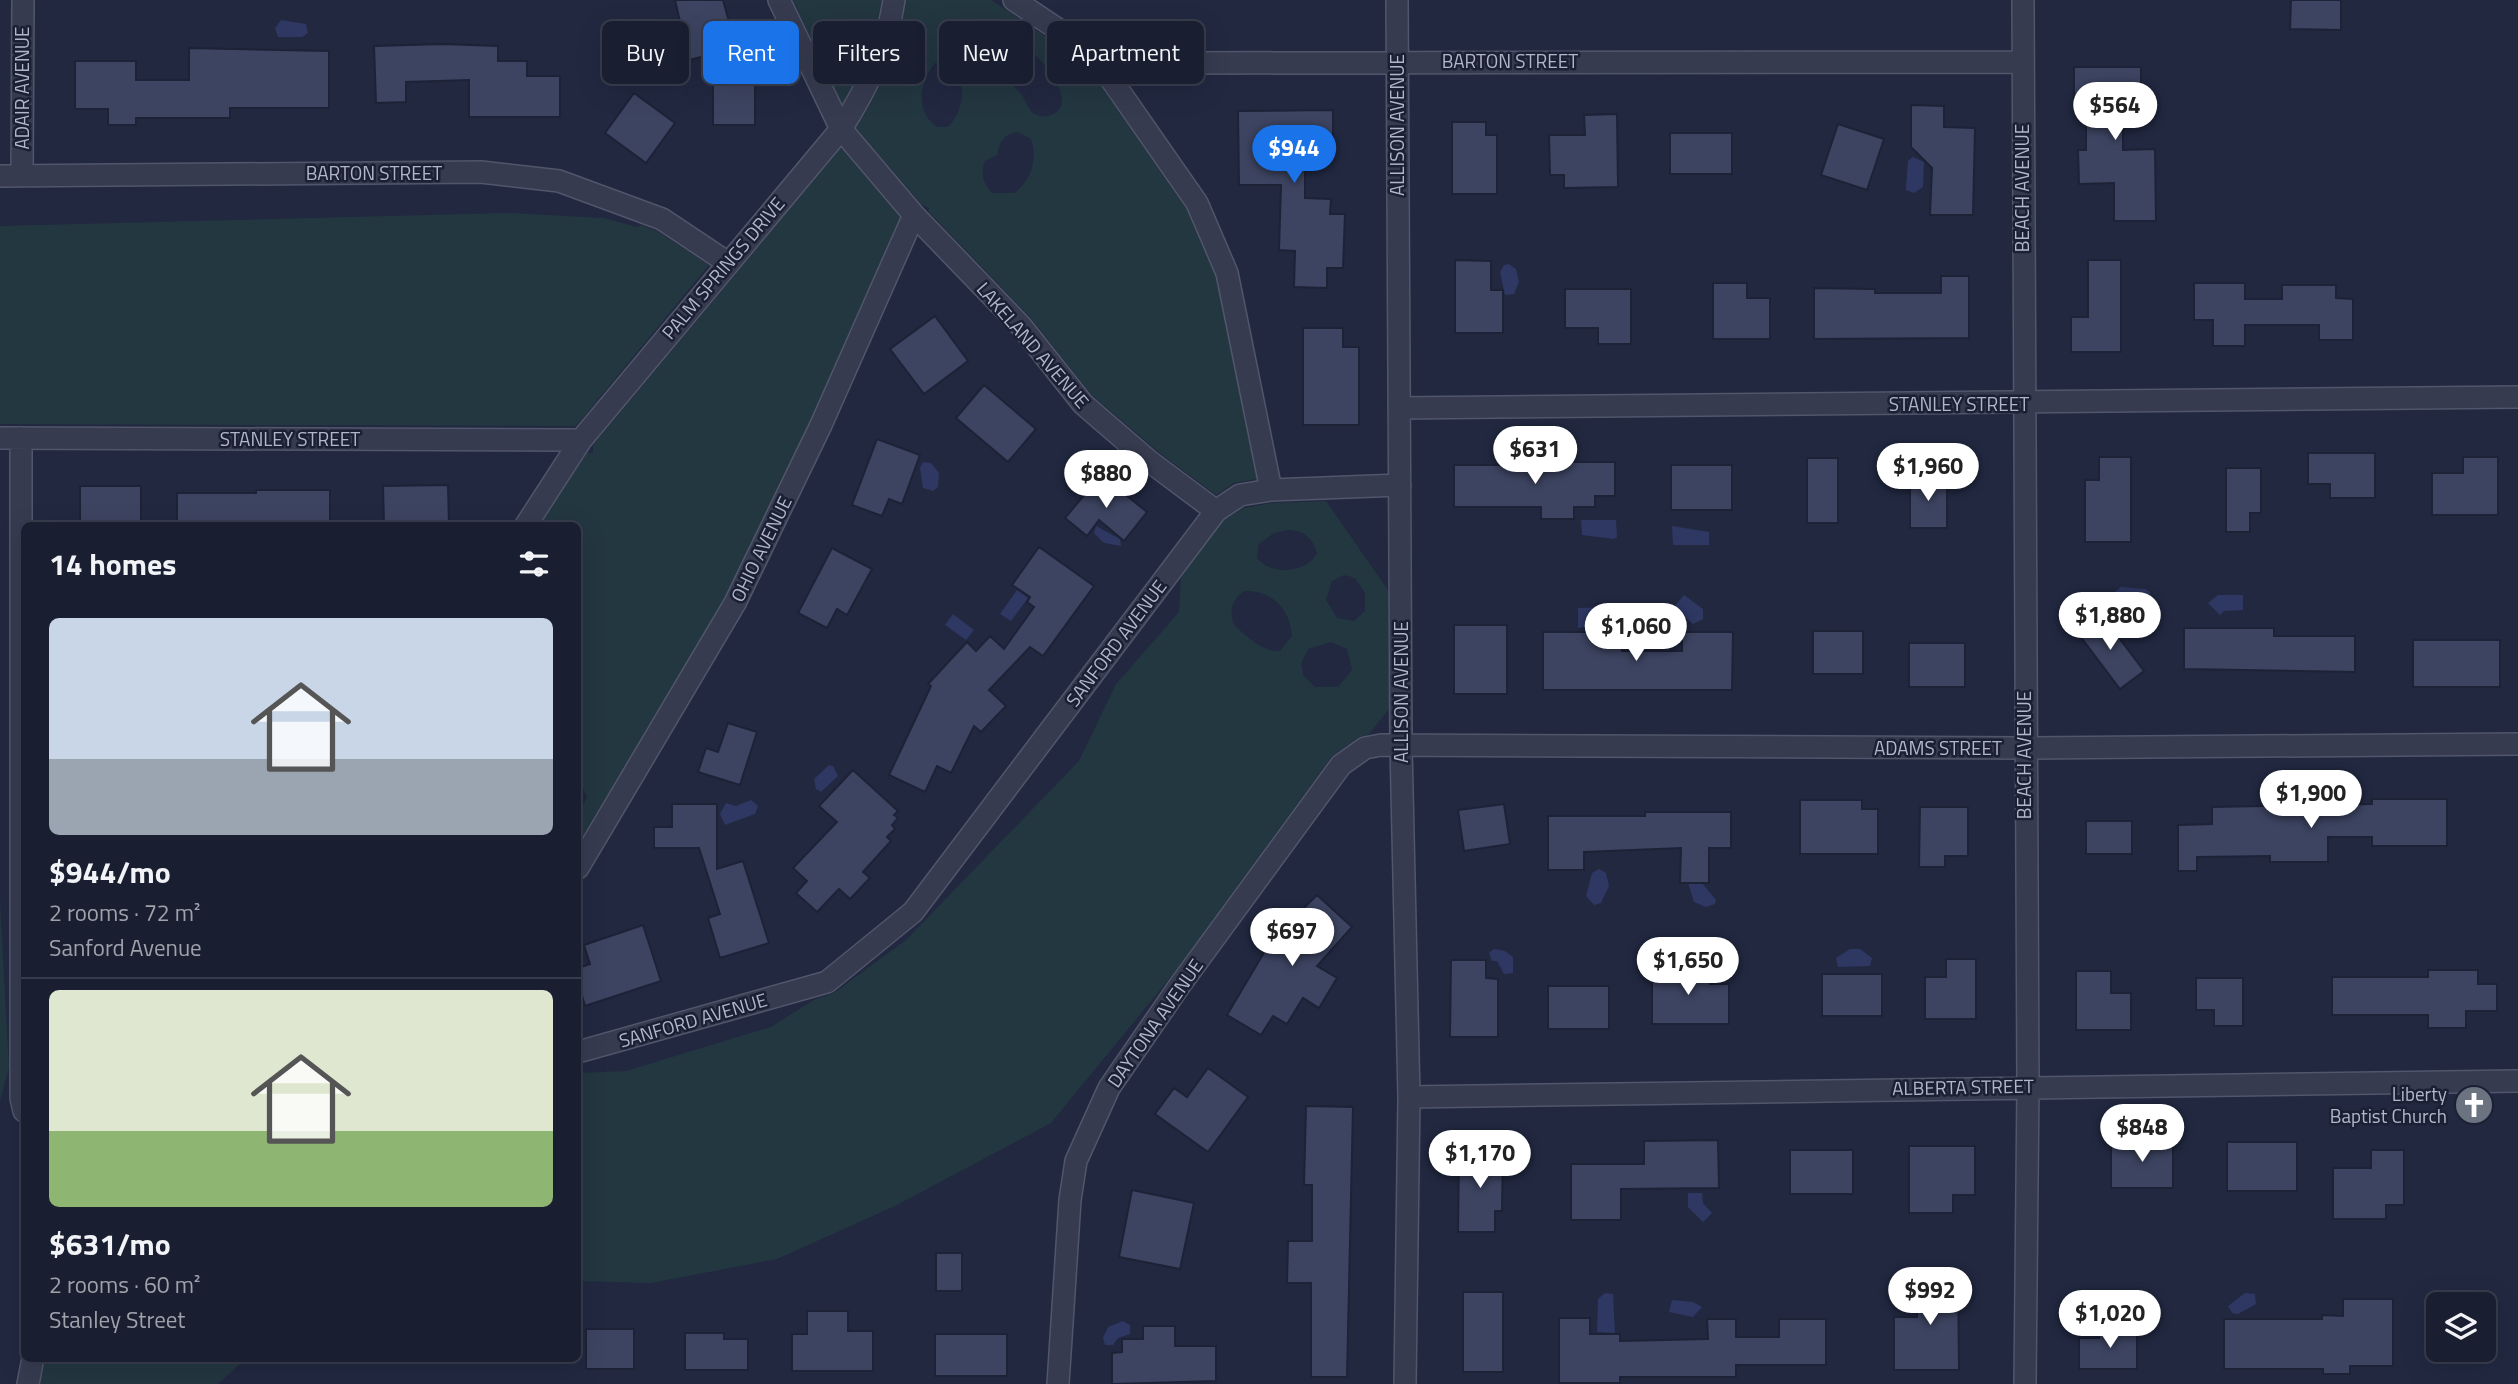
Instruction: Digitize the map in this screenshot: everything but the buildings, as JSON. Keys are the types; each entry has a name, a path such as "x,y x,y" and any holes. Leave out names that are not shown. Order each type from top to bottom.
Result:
{"street":[{"name":"ADAIR AVENUE","path":"22,176 23,0"},
{"name":"LAKELAND AVENUE","path":"779,0 841,129 914,215 1021,326 1083,404 1149,461 1216,511"},
{"name":"PALM SPRINGS DRIVE","path":"528,522 581,440 841,129 866,90 883,51 894,0"},
{"name":"BARTON STREET","path":"1014,0 1047,22"},
{"name":"ALLISON AVENUE","path":"1397,0 1401,747 1409,1097 1405,1384"},
{"name":"BEACH AVENUE","path":"2023,0 2024,748 2028,1086 2025,1384"},
{"name":"BARTON STREET","path":"1204,63 2022,62"},
{"path":"1114,84 1197,203 1227,273 1271,490 1400,485"},
{"name":"BARTON STREET","path":"0,176 481,172 559,181 662,219 727,263"},
{"name":"OHIO AVENUE","path":"581,863 735,603 821,425 914,215"},
{"name":"STANLEY STREET","path":"1399,408 2518,397"},
{"path":"10,438 21,1098"},
{"name":"STANLEY STREET","path":"10,438 581,440"},
{"name":"SANFORD AVENUE","path":"581,1051 827,982 912,912 1216,511 1240,495 1271,490"},
{"name":"ADAMS STREET","path":"1401,747 2024,748 2518,744"},
{"name":"DAYTONA AVENUE","path":"1058,1384 1070,1200 1076,1161 1109,1088 1180,985 1341,765 1365,748 1381,745 1401,747"},
{"name":"ALBERTA STREET","path":"1409,1097 2518,1081"},
{"path":"28,1384 32,1362"}],"shaded area":[{"path":"793,0 882,0 877,21 813,21 813,42"},
{"path":"905,0 991,0 1022,21 939,21 939,62 935,63 925,82 925,21 902,21"},
{"path":"1033,28 1047,37 1047,68 1033,53"},
{"path":"833,84 853,84 842,104"},
{"path":"880,84 924,84 922,105 925,113 937,127 948,127 961,102 961,84 1010,84 1022,95 1034,114 1044,116 1052,115 1061,105 1062,95 1057,84 1099,84 1187,210 1216,277 1257,479 1234,483 1216,495 1156,450 1091,394 1030,317 928,211 929,208 921,204 856,128","holes":["1018,132 1031,139 1034,154 1032,169 1025,182 1014,193 992,193 983,178 985,161 997,155 1003,139"]},
{"path":"841,148 900,217 811,419 725,597 581,839 581,811 587,797 581,784 581,522 542,522 587,453 593,453 593,445"},
{"path":"507,213 604,218 637,227 641,225 657,231 709,265 576,426 0,424 0,226"},
{"path":"1326,501 1388,590 1389,709 1369,734 1359,737 1332,756 1174,973 1051,1123 897,1205 777,1259 651,1283 581,1281 581,1073 626,1071 771,1027 814,1000 834,993 906,940 1079,761 1116,684 1179,612 1181,577 1224,520 1244,508 1272,503","holes":["1297,531 1309,538 1317,553 1306,565 1289,570 1263,564 1257,558 1259,544 1274,533","1344,575 1355,578 1365,593 1365,611 1354,621 1337,618 1326,600 1332,581","1244,591 1271,598 1288,617 1292,636 1280,651 1261,646 1234,625 1233,606","1331,642 1347,649 1352,670 1338,687 1315,687 1303,675 1301,663 1308,649"]},
{"path":"0,901 9,1068 0,1101"},
{"path":"45,1362 242,1362 218,1384 40,1384"}],"water":[{"path":"281,20 306,24 308,33 302,37 278,37 275,28"},
{"path":"1913,157 1924,162 1923,187 1914,193 1906,190 1908,161"},
{"path":"1509,264 1516,269 1519,282 1514,294 1505,295 1500,272 1504,265"},
{"path":"923,462 931,463 939,473 938,487 933,491 923,488 920,468"},
{"path":"1581,520 1616,520 1617,537 1614,539 1582,535"},
{"path":"1096,526 1120,539 1121,546 1104,543 1094,533"},
{"path":"1672,526 1709,532 1709,545 1673,545"},
{"path":"2121,587 2145,589 2150,592 2149,603 2143,607 2117,605 2111,595"},
{"path":"1017,590 1028,598 1011,621 1000,614"},
{"path":"1684,595 1703,609 1703,619 1693,624 1674,607"},
{"path":"2218,595 2243,595 2243,610 2224,611 2220,615 2208,603"},
{"path":"1615,607 1615,622 1578,628 1578,608"},
{"path":"953,614 974,630 966,640 945,625"},
{"path":"829,765 833,766 838,776 821,792 816,789 814,779"},
{"path":"751,800 758,806 755,814 725,825 720,814 726,803 736,806"},
{"path":"1599,869 1606,873 1609,886 1601,903 1594,905 1586,896 1592,873"},
{"path":"1688,883 1702,883 1716,900 1715,904 1706,907 1694,902"},
{"path":"1697,941 1713,949 1711,960 1686,962 1679,959 1680,946 1693,945"},
{"path":"1494,949 1505,951 1513,957 1513,973 1504,974 1497,961 1492,961 1489,953"},
{"path":"1850,949 1860,949 1872,958 1870,966 1838,967 1836,958"},
{"path":"1688,1193 1702,1193 1703,1203 1712,1213 1703,1222 1688,1207"},
{"path":"1605,1293 1613,1294 1615,1333 1597,1332 1598,1299"},
{"path":"2245,1293 2255,1294 2256,1304 2238,1314 2232,1313 2228,1306"},
{"path":"1672,1300 1693,1302 1702,1307 1693,1317 1669,1312"},
{"path":"1123,1321 1130,1325 1130,1334 1118,1338 1113,1345 1105,1345 1103,1338 1108,1327"}],"place":[{"name":"Liberty Baptist Church","path":"2474,1105"}]}
